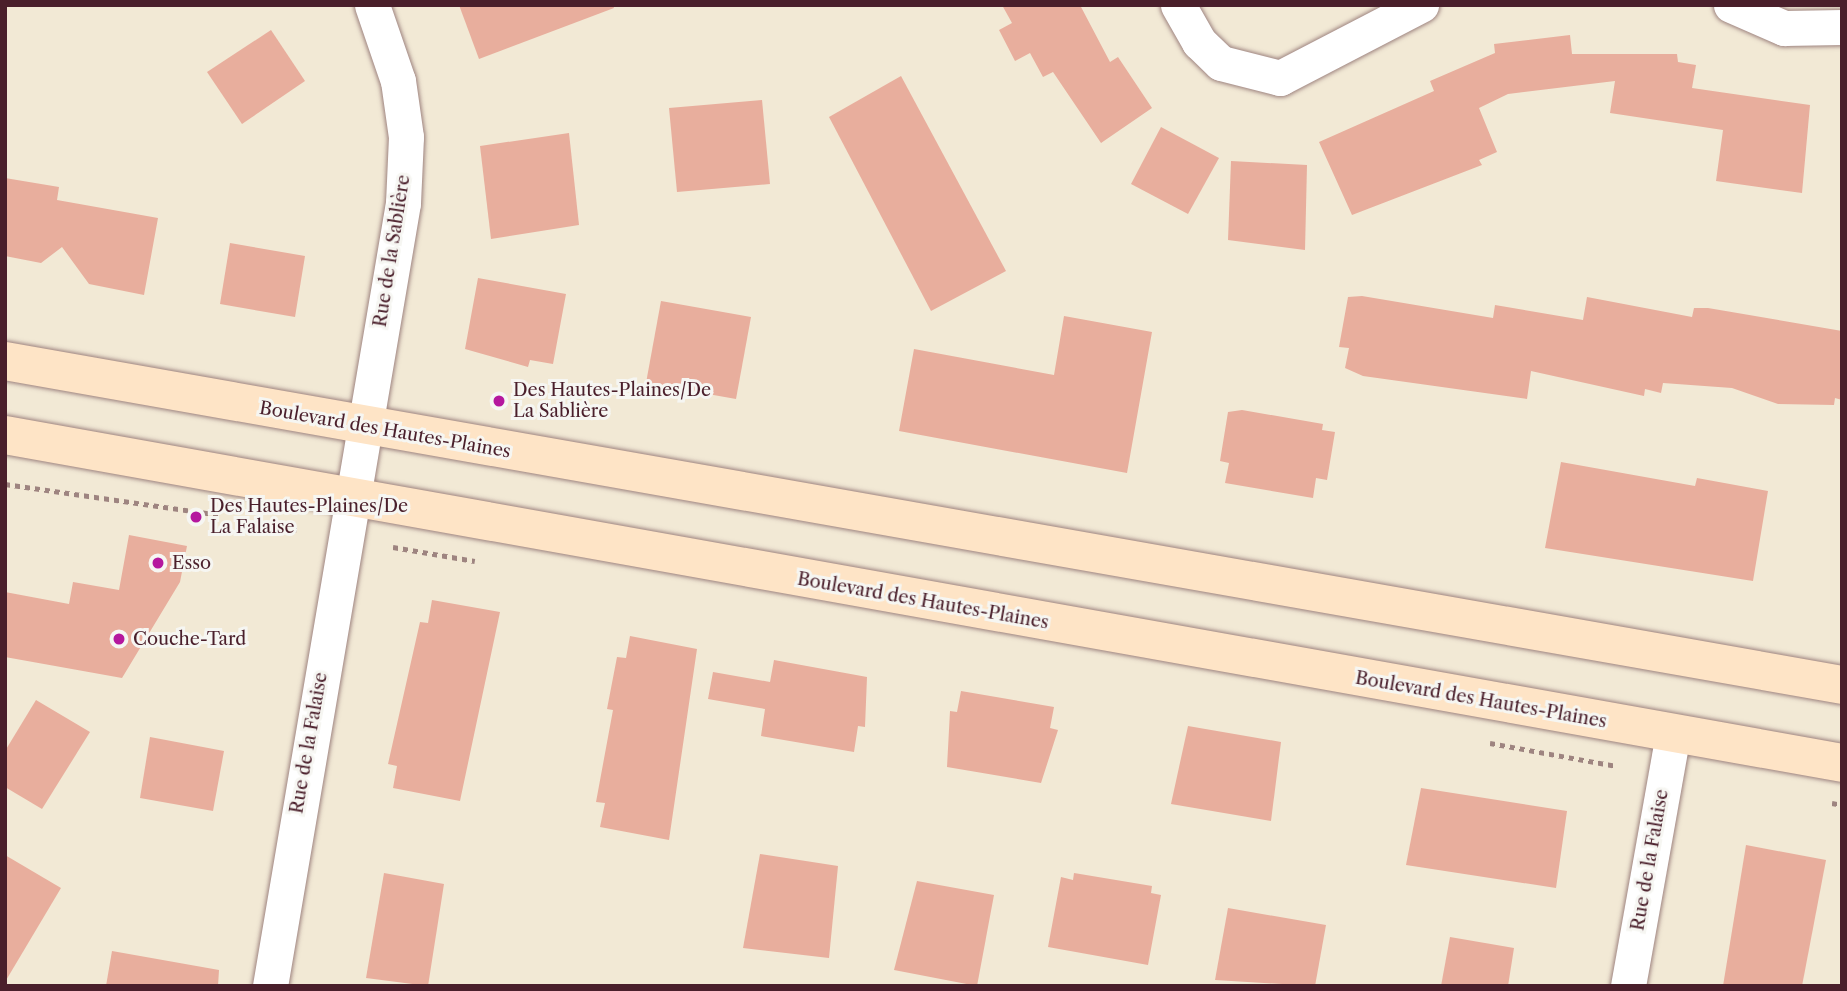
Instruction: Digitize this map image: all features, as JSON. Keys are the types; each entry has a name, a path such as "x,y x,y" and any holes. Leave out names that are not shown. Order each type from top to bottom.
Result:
{"street":[{"name":"Rue de la Sablière","path":"354,501 363,427 403,203 406,136 398,82 372,5"},
{"path":"1178,5 1199,42 1221,63 1280,78 1421,5"},
{"path":"1731,5 1784,28 1842,27"},
{"name":"Boulevard des Hautes-Plaines","path":"5,361 363,427 1842,685"},
{"name":"Boulevard des Hautes-Plaines","path":"5,435 354,501 1842,763"},
{"name":"Rue de la Falaise","path":"270,986 354,501"},
{"name":"Rue de la Falaise","path":"1628,986 1673,734"}],"path":[{"path":"5,484 234,518"},
{"path":"272,525 297,530"}],"building":[{"path":"459,5 613,5 614,8 479,59"},
{"path":"1002,5 1080,5 1110,62 1118,57 1152,108 1101,143 1053,72 1043,77 1030,53 1015,61 999,30 1012,23"},
{"path":"271,30 305,81 242,124 207,72"},
{"path":"1570,35 1572,54 1677,54 1678,62 1696,65 1692,88 1810,105 1802,193 1716,181 1723,130 1610,113 1615,81 1508,94 1479,108 1497,152 1479,160 1482,165 1352,215 1319,142 1434,91 1430,81 1495,53 1494,44"},
{"path":"901,76 1006,271 931,311 829,117"},
{"path":"762,100 770,184 677,192 669,108"},
{"path":"1161,127 1219,158 1188,214 1131,184"},
{"path":"569,133 579,225 491,239 480,146"},
{"path":"1231,161 1307,165 1305,250 1228,240"},
{"path":"5,178 59,187 57,200 158,218 144,295 89,284 62,247 41,263 5,256"},
{"path":"230,243 305,256 295,317 220,304"},
{"path":"478,278 566,294 553,364 530,360 528,367 465,349"},
{"path":"1362,296 1493,318 1495,305 1583,320 1587,297 1692,317 1694,308 1708,308 1842,331 1842,400 1835,398 1834,405 1778,404 1732,388 1663,383 1661,393 1645,389 1644,396 1531,371 1527,399 1363,376 1345,368 1349,348 1339,347 1348,297"},
{"path":"661,301 751,317 736,399 646,383"},
{"path":"1064,316 1152,332 1127,473 899,431 914,349 1054,375"},
{"path":"1242,410 1323,424 1322,430 1335,432 1327,480 1316,478 1313,498 1225,483 1229,463 1220,461 1228,412"},
{"path":"1561,462 1695,486 1697,478 1768,491 1753,581 1545,548"},
{"path":"129,535 187,546 180,582 122,678 5,657 5,592 69,604 73,582 119,590"},
{"path":"432,600 500,612 460,801 393,788 397,766 388,764 420,622 428,623"},
{"path":"630,636 697,649 669,840 600,827 605,803 596,802 613,710 607,709 617,657 626,658"},
{"path":"774,660 867,677 865,727 858,726 854,752 761,736 765,709 708,699 713,672 770,682"},
{"path":"961,691 1054,707 1050,728 1058,730 1041,783 947,767 950,711 957,712"},
{"path":"36,700 90,732 42,809 5,787 5,751"},
{"path":"1188,726 1281,742 1271,821 1171,804"},
{"path":"150,737 224,751 213,811 140,798"},
{"path":"1421,788 1567,811 1556,888 1406,865"},
{"path":"1746,845 1826,860 1802,986 1723,986"},
{"path":"760,854 838,866 829,958 743,948"},
{"path":"5,855 61,888 5,982"},
{"path":"384,873 444,884 428,986 366,978"},
{"path":"1074,873 1152,886 1151,893 1161,895 1148,965 1048,947 1061,877 1073,880"},
{"path":"917,881 994,895 977,986 894,970"},
{"path":"1228,908 1326,925 1315,986 1215,980"},
{"path":"1450,937 1514,948 1508,986 1441,986"},
{"path":"112,951 219,970 218,986 106,986"}],"place":[{"name":"Des Hautes-Plaines/De La Sablière","path":"499,401"},
{"name":"Des Hautes-Plaines/De La Falaise","path":"196,517"},
{"name":"Esso","path":"158,563"},
{"name":"Couche-Tard","path":"119,639"}]}
